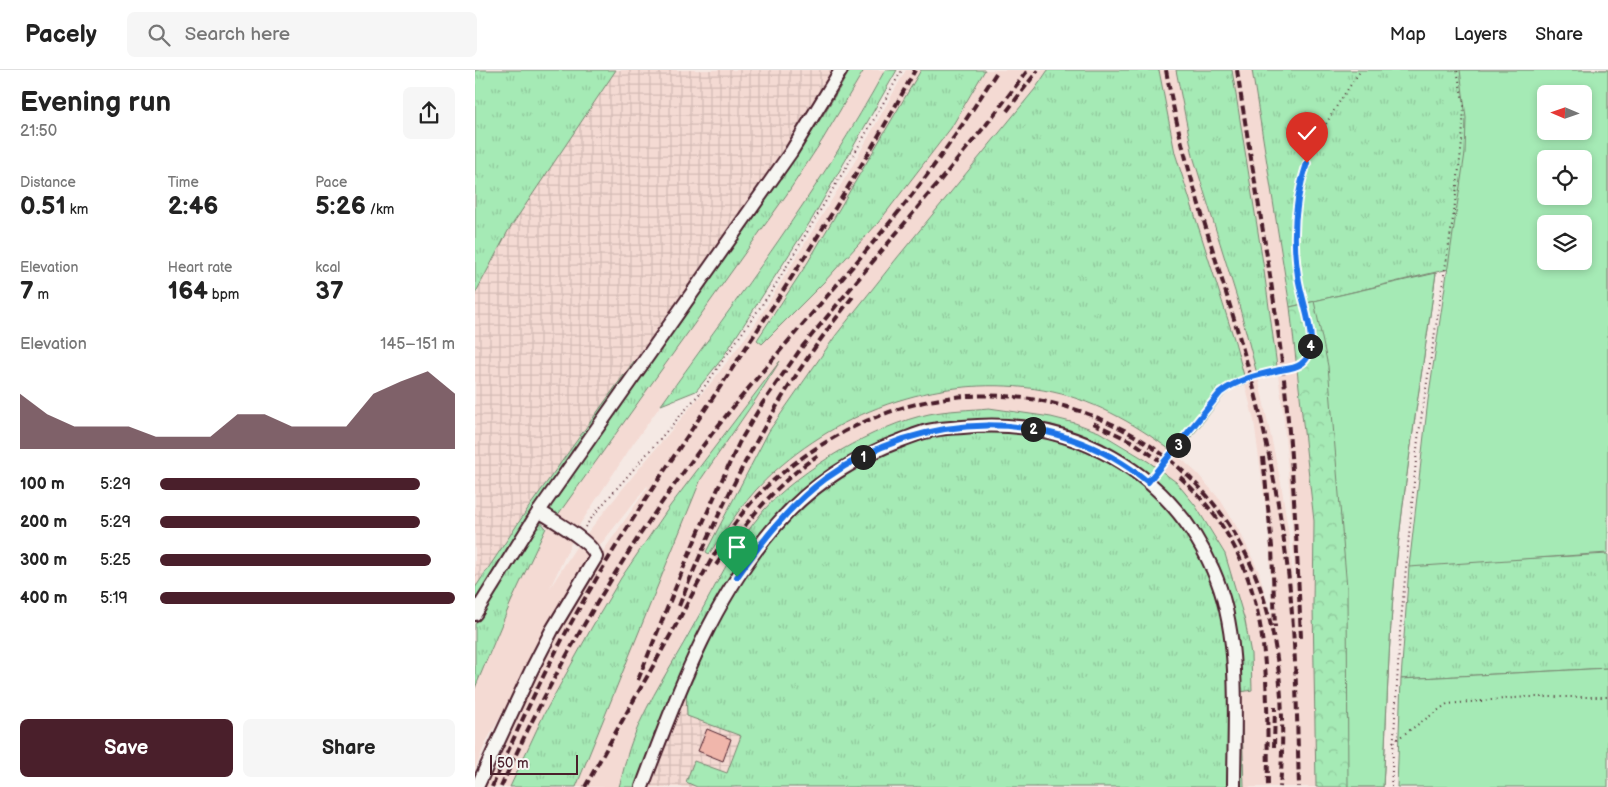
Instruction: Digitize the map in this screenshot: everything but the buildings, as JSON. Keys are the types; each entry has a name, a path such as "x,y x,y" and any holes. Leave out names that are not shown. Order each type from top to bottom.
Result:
{"lane":[{"path":"475,614 539,511 791,152 841,70"},
{"path":"642,787 693,656 707,628 737,577 779,522 824,480 845,466 872,452 927,431 981,425 1009,425 1039,430 1090,446 1112,457 1148,482 1180,513 1213,569 1224,599 1231,631 1233,655 1234,787"},
{"path":"477,787 552,630 596,557 595,552 577,537 539,511"}],"path":[{"path":"577,537 597,511 700,393 746,330 814,224 902,70"},
{"path":"1148,482 1224,389 1250,376 1301,365 1307,358 1311,340 1298,276 1295,234 1299,193 1313,149 1361,70"},
{"path":"1391,787 1400,622 1418,439 1454,212 1462,142 1464,106 1457,70"},
{"path":"1393,742 1447,704 1526,697 1608,697"}],"shaded area":[{"path":"601,70 834,70 784,153 529,507 475,588 475,238"},
{"path":"864,70 885,70 838,151 802,207 633,444 580,524 550,588 576,547 714,379 754,326 850,170 906,70 921,70 808,262 757,339 762,343 824,282 878,223 951,128 985,70 1048,70 1035,89 836,335 769,431 706,552 709,553 735,515 774,471 815,440 849,420 887,403 952,388 990,385 1012,386 1054,392 1088,403 1122,418 1155,438 1177,455 1197,473 1221,501 1241,534 1259,572 1270,613 1272,612 1269,533 1254,421 1235,342 1175,153 1159,70 1176,70 1193,156 1253,354 1281,483 1295,595 1292,520 1283,411 1263,263 1232,70 1252,70 1290,307 1314,521 1313,606 1316,787 1244,787 1241,691 1252,690 1225,554 1195,505 1176,482 1124,445 1099,432 1051,417 989,408 929,414 898,424 841,451 815,466 783,491 764,510 737,546 645,711 633,737 619,787 576,787 701,479 776,367 670,506 621,578 544,714 510,787 484,787 540,664 572,604 604,550 648,487 601,544 485,744 475,770 475,688 510,602 541,536 787,194 823,139"},
{"path":"686,689 747,700 741,787 650,787"}],"green space":[{"path":"475,70 616,70 508,231 475,294"},
{"path":"850,70 864,70 823,139 787,194 557,516 551,510 551,502 800,150"},
{"path":"885,70 897,70 812,219 721,360 696,391 661,405 807,199"},
{"path":"921,70 985,70 951,128 878,223 824,282 762,344 757,340 808,262"},
{"path":"1048,70 1159,70 1175,153 1235,342 1246,383 1224,395 1177,455 1134,425 1103,409 1070,396 1053,392 1016,387 978,386 941,390 905,398 870,411 836,427 804,448 765,480 732,521 709,554 706,552 769,431 836,335 1035,89"},
{"path":"1176,70 1232,70 1263,263 1278,374 1258,378 1238,301 1193,156"},
{"path":"1252,70 1608,70 1608,324 1517,559 1608,554 1608,668 1401,679 1409,567 1453,268 1290,307"},
{"path":"1460,70 1608,70 1608,553 1409,567 1428,400 1465,153 1466,118"},
{"path":"1436,273 1395,575 1389,654 1383,787 1316,787 1313,606 1314,521 1290,307"},
{"path":"1436,273 1395,575 1389,654 1383,787 1348,787 1347,588 1328,366 1314,301"},
{"path":"634,361 636,363 475,605 475,588 529,507"},
{"path":"780,361 701,479 576,787 510,787 544,714 621,578 670,506"},
{"path":"989,408 1051,417 1099,432 1149,462 1176,482 1195,505 1225,554 1245,621 1251,654 1252,690 1241,692 1244,787 697,787 686,782 694,761 727,773 741,736 687,716 686,689 705,645 748,572 791,517 841,475 897,448 923,440 955,434 987,432 1018,433 1045,438 1093,454 1141,483 1168,507 1193,539 1210,573 1217,564 1193,525 1172,498 1145,474 1114,452 1080,436 1050,427 1020,422 988,421 957,423 896,437 867,449 840,464 801,491 776,519 743,563 706,624 687,661 637,787 619,787 627,755 640,722 734,553 764,510 798,479 863,438 908,420 929,414"},
{"path":"539,520 546,528 511,602 475,688 475,624"},
{"path":"1608,668 1608,787 1397,787 1401,679"}],"railway":[{"path":"492,787 539,686 591,588 639,509 823,227 871,149 915,70"},
{"path":"501,787 523,739 572,646 656,511 686,468 739,400 906,203 947,147 998,70"},
{"path":"638,680 692,547 720,484 739,443 762,404 802,347 986,125 1028,70"},
{"path":"1007,111 1038,70"},
{"path":"1166,70 1196,195 1257,401 1276,490 1286,557 1293,631 1299,787"},
{"path":"1237,70 1283,370 1292,470 1301,638"},
{"path":"679,606 715,523 755,443 802,367 827,330 855,294"},
{"path":"585,787 721,544 748,506 764,489 812,451 864,422 920,403 970,396 1020,398 1068,407 1114,425 1157,450 1194,482 1226,521 1251,565 1261,591 1275,646 1281,703 1282,760 1280,787"},
{"path":"1093,423 1133,442 1163,463"},
{"path":"716,565 761,506 787,480 817,456"},
{"path":"1263,457 1272,547 1275,627"},
{"path":"1180,477 1211,511 1234,546 1250,583 1259,621 1265,660 1268,787"},
{"path":"1274,747 1275,707"}],"route":[{"path":"737,577 779,522 824,480 845,466 872,452 927,431 981,425 1009,425 1039,430 1090,446 1112,457 1148,482 1220,393 1229,386 1250,376 1301,365 1307,358 1311,340 1298,276 1295,234 1299,193 1307,163"}]}
